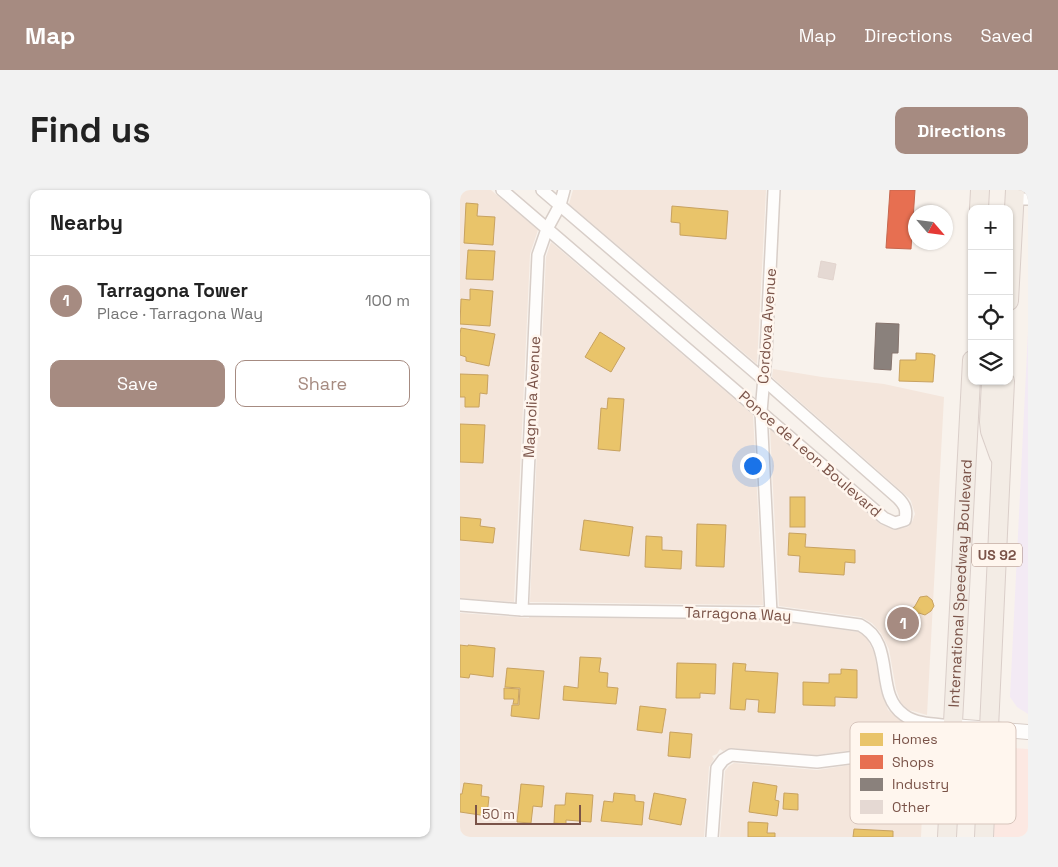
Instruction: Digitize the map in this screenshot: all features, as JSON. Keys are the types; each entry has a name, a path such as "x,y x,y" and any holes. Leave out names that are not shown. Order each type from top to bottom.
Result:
{"main road":[{"path":"980,190 980,205"},
{"path":"1009,295 1017,195"},
{"name":"International Speedway Boulevard","path":"953,722 971,385"},
{"path":"991,385 988,422 1002,464"},
{"name":"US 92","path":"989,722 1005,385"},
{"name":"International Speedway Boulevard","path":"947,837 948,824"},
{"name":"US 92","path":"984,837 985,824"}],"street":[{"name":"Ponce de Leon Boulevard","path":"502,190 884,518 895,522 905,520 907,511 904,503 542,190"},
{"name":"Magnolia Avenue","path":"522,610 538,255 547,229 560,205 564,190"},
{"name":"Cordova Avenue","path":"771,613 761,412 774,190"},
{"name":"Tarragona Way","path":"460,605 522,610 771,613 860,625 869,629 874,635 881,651 888,690 895,707 905,716 921,722"},
{"path":"712,837 717,768 723,760 731,755 817,762 850,758"}],"shaded area":[{"path":"460,190 491,190 538,230 530,254 514,602 460,598"},
{"path":"573,190 766,190 757,364 569,204"},
{"path":"551,242 753,415 763,605 530,602 546,257"},
{"path":"1028,331 1028,714 1017,707 1010,697"},
{"path":"773,369 884,384 944,397 927,715 909,710 901,703 896,689 889,649 881,633 872,623 861,617 779,606 770,429 880,524 894,530 908,527 915,514 909,498 772,377"},
{"path":"460,613 529,618 771,620 858,632 867,638 874,653 881,691 888,710 902,722 850,722 850,750 816,755 731,748 723,751 720,749 717,754 712,756 714,759 709,767 704,837 460,837"},
{"path":"1016,748 1028,749 1028,837 992,837 993,824 1016,824"},
{"path":"734,763 817,770 850,765 850,824 922,824 921,837 720,837 725,771 729,766"}],"building: Homes":[{"path":"466,203 478,204 477,216 495,217 493,245 464,243"},
{"path":"672,206 728,211 726,239 680,235 680,223 671,222"},
{"path":"468,250 495,251 493,280 466,279"},
{"path":"470,289 493,291 490,326 460,324 461,299 470,300"},
{"path":"461,328 495,334 489,366 466,361 466,357 460,355"},
{"path":"600,332 625,348 611,372 585,357"},
{"path":"916,353 935,355 933,382 899,381 900,360 916,360"},
{"path":"460,374 488,375 487,394 480,393 479,407 465,407 465,397 460,397"},
{"path":"608,398 624,399 620,451 598,449 601,408 607,409"},
{"path":"460,424 485,425 483,463 460,462"},
{"path":"790,497 805,497 805,527 790,527"},
{"path":"460,517 481,519 480,526 495,528 493,543 460,540"},
{"path":"584,520 633,527 629,556 580,550"},
{"path":"697,524 726,525 724,567 696,566"},
{"path":"789,533 806,534 805,547 855,550 855,563 845,562 844,575 799,572 800,556 788,555"},
{"path":"646,536 662,537 662,550 682,551 681,569 645,567"},
{"path":"927,596 932,600 934,606 931,611 925,615 919,613 894,634 891,634 890,630 915,606 920,597"},
{"path":"460,645 495,648 493,677 470,674 469,678 460,677"},
{"path":"580,657 601,658 599,672 608,673 607,687 618,688 616,704 563,700 564,686 578,688"},
{"path":"677,663 716,664 715,694 700,693 700,698 676,698"},
{"path":"733,663 746,664 745,671 778,673 775,713 758,712 759,700 746,699 745,710 730,709"},
{"path":"507,668 544,671 539,719 511,716 512,705 519,705 520,688 505,687"},
{"path":"841,669 857,670 857,698 835,697 835,706 803,705 803,682 829,683 829,674 841,674"},
{"path":"504,688 519,689 518,704 513,704 514,699 504,699"},
{"path":"640,706 666,709 662,733 637,730"},
{"path":"670,732 692,734 690,758 668,756"},
{"path":"753,782 777,786 775,800 779,801 777,816 749,812"},
{"path":"464,783 482,785 481,796 489,797 487,816 460,812 460,794 462,794"},
{"path":"521,784 544,786 542,807 533,806 531,823 517,822"},
{"path":"566,793 593,795 591,822 566,820 566,824 554,823 555,805 565,805"},
{"path":"614,793 635,795 635,801 644,802 642,825 601,821 604,801 613,802"},
{"path":"654,793 686,799 681,825 649,819"},
{"path":"784,793 798,794 798,810 783,809"},
{"path":"748,822 768,823 767,833 775,833 775,837 748,837"},
{"path":"854,829 893,831 893,837 853,837"}],"building: Shops":[{"path":"890,190 915,190 914,205 908,205 908,249 886,248"}],"building: Industry":[{"path":"876,323 899,324 898,353 892,353 891,370 874,369"}],"building: Other":[{"path":"821,261 836,264 833,280 818,277"}],"place":[{"name":"Tarragona Tower","path":"903,623"}]}
